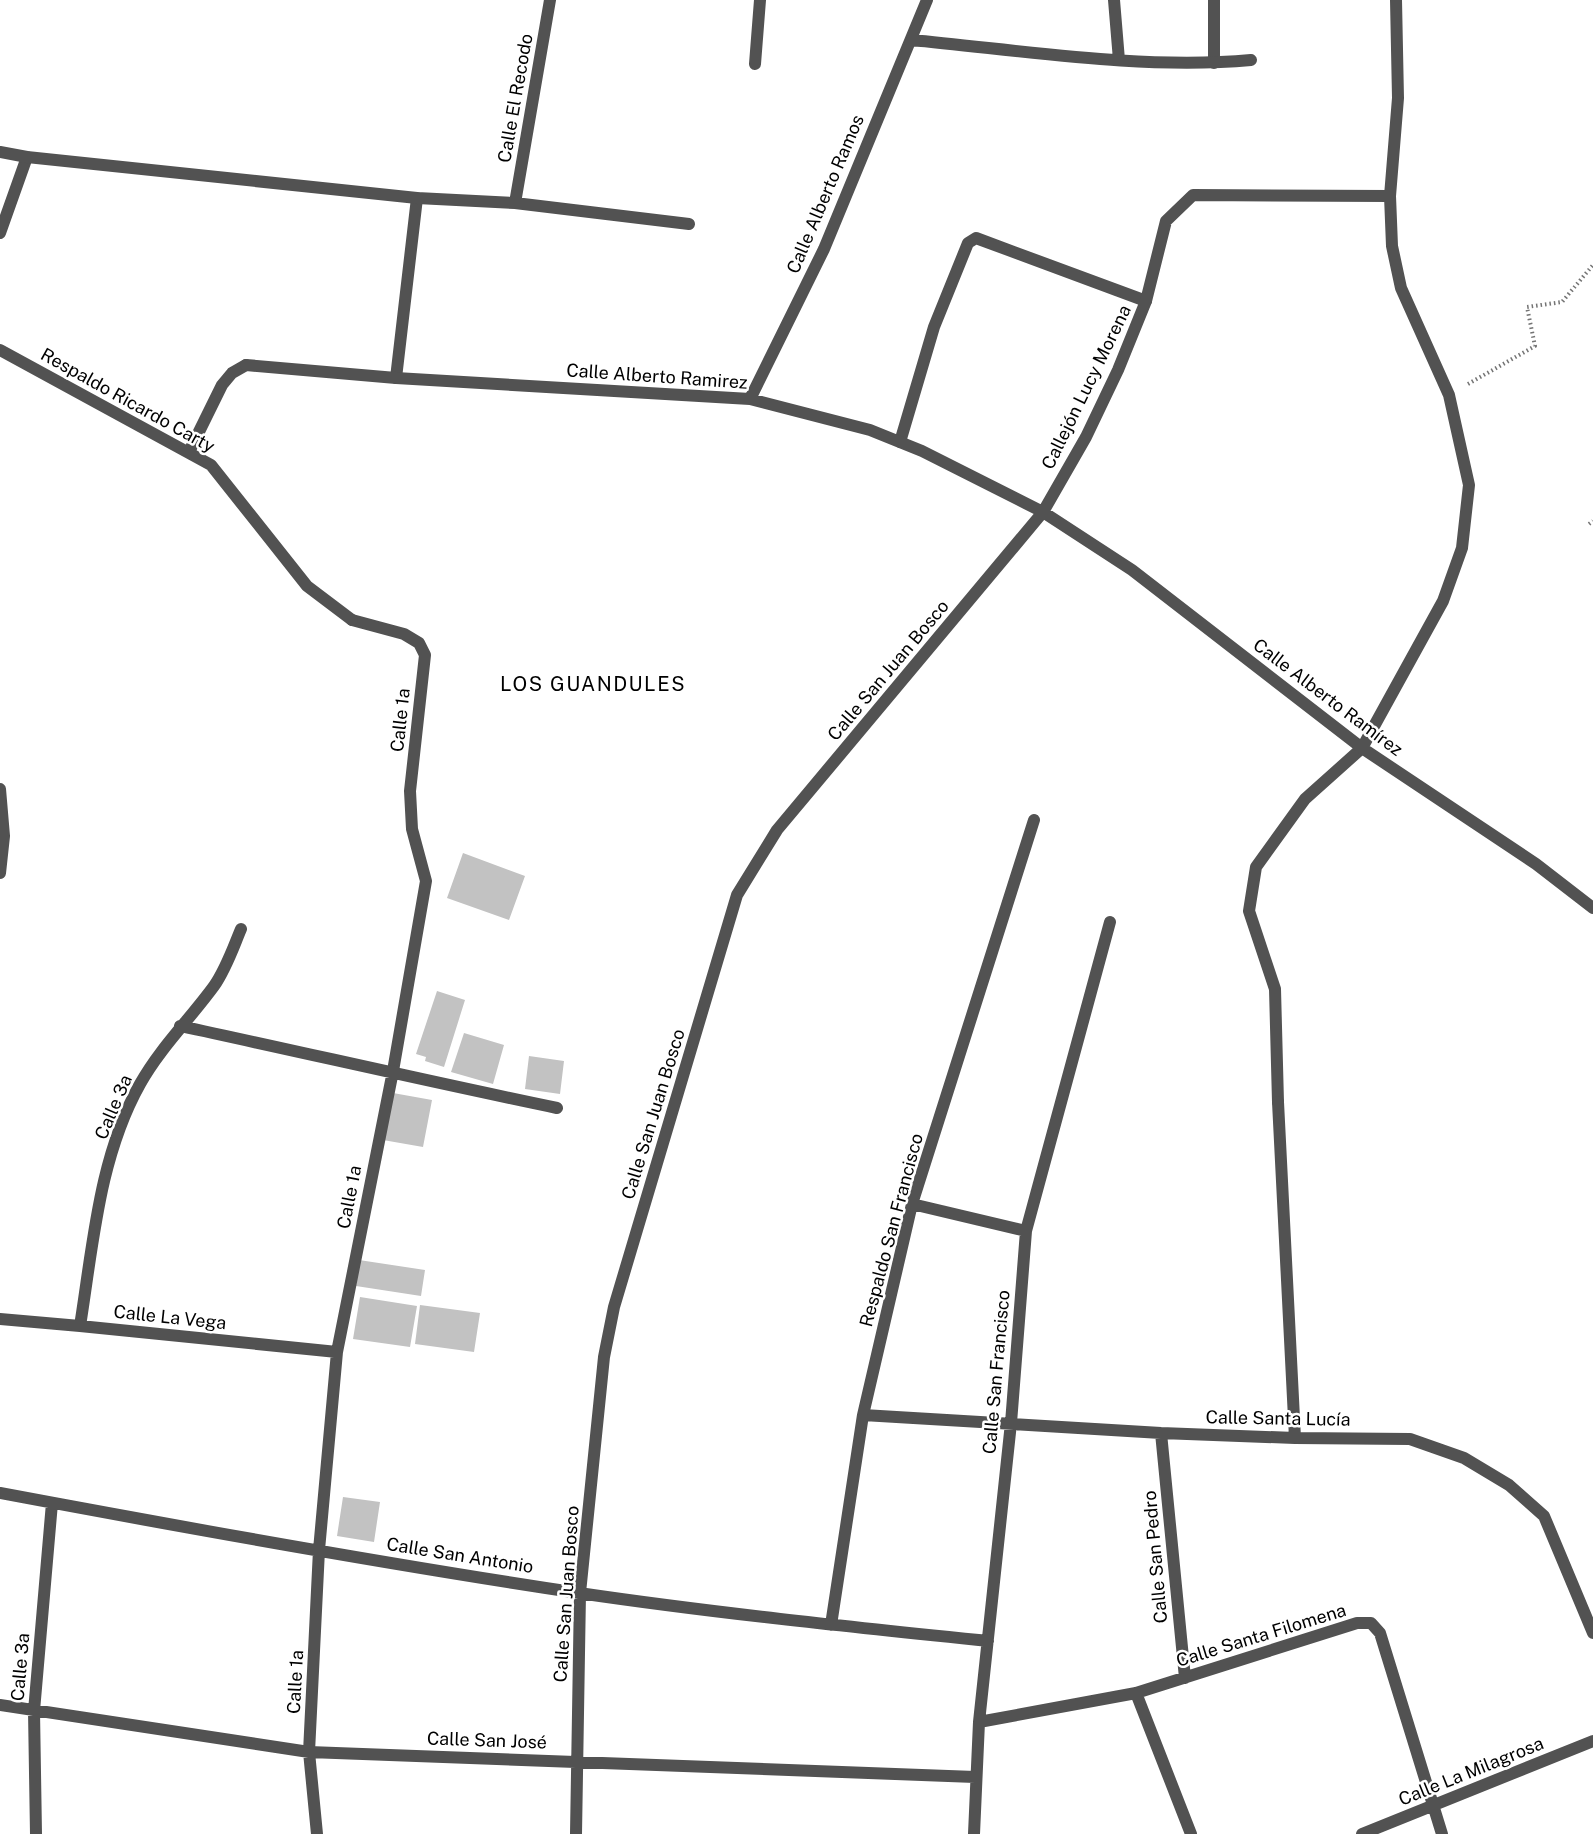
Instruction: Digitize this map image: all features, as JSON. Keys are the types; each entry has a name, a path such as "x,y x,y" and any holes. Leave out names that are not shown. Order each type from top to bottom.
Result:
{"street":[{"name":"Calle El Recodo","path":"515,202 550,0"},
{"path":"755,64 760,0"},
{"name":"Calle Alberto Ramos","path":"750,399 824,249 927,0"},
{"path":"1114,0 1119,60"},
{"path":"1214,0 1214,63"},
{"path":"1295,1438 1278,1102 1275,989 1249,911 1256,867 1305,799 1362,748 1443,601 1462,548 1469,485 1449,394 1401,288 1392,246 1390,196 1398,99 1396,0"},
{"path":"911,40 1119,60 1214,63 1251,60"},
{"path":"0,152 27,157 417,198 515,202 689,224"},
{"path":"0,233 27,157"},
{"name":"Callejón Lucy Morena","path":"1043,512 1086,437 1118,370 1146,302 1166,221 1193,195 1390,196"},
{"path":"396,378 417,198"},
{"path":"900,442 934,327 968,243 972,240 976,238 1146,302"},
{"name":"Respaldo Ricardo Carty","path":"0,350 211,465 307,586 352,621"},
{"name":"Calle Alberto Ramirez","path":"189,452 222,385 232,373 246,365 396,378 750,399 860,426 900,442 1043,512"},
{"name":"Calle Alberto Ramírez","path":"1043,512 1132,570 1362,748 1536,864 1593,908"},
{"name":"Calle San Juan Bosco","path":"576,1834 580,1593 604,1357 614,1307 737,895 777,830 1043,512"},
{"name":"Calle 1a","path":"317,1834 309,1752 319,1550 337,1352 393,1071 426,881 412,829 410,791 425,655 419,643 404,634 352,621"},
{"path":"0,789 4,836 0,873"},
{"name":"Respaldo San Francisco","path":"831,1624 863,1415 912,1204 1034,820"},
{"name":"Calle San Francisco","path":"974,1834 979,1722 1011,1423 1026,1231 1110,922"},
{"name":"Calle 3a","path":"80,1326 103,1188 120,1126 140,1083 180,1026 214,985 229,959 241,928"},
{"path":"180,1026 557,1108"},
{"path":"912,1204 1026,1231"},
{"name":"Calle La Vega","path":"0,1319 337,1352"},
{"name":"Calle Santa Lucía","path":"863,1415 1161,1433 1410,1439 1464,1458 1509,1485 1544,1516 1593,1633"},
{"name":"Calle San Pedro","path":"1161,1433 1185,1678"},
{"name":"Calle San Antonio","path":"0,1493 319,1550 580,1593 988,1641"},
{"name":"Calle 3a","path":"36,1834 34,1711 52,1503"},
{"name":"Calle Santa Filomena","path":"979,1722 1136,1694 1357,1623 1371,1623 1380,1632 1442,1834"},
{"path":"1136,1694 1191,1834"},
{"name":"Calle San José","path":"0,1705 309,1752 975,1777"},
{"name":"Calle La Milagrosa","path":"1362,1834 1593,1741"}],"path":[{"path":"1449,394 1535,346 1527,307 1562,302 1593,265"},
{"path":"1589,524 1593,520"}],"building":[{"path":"463,853 525,876 509,920 447,898"},
{"path":"437,991 465,1000 444,1067 425,1061 426,1057 416,1054"},
{"path":"464,1033 504,1045 493,1084 451,1072"},
{"path":"529,1056 564,1061 560,1094 525,1089"},
{"path":"393,1093 432,1100 423,1147 383,1140"},
{"path":"359,1260 425,1270 421,1296 356,1286"},
{"path":"360,1297 417,1306 410,1347 353,1339"},
{"path":"420,1305 480,1313 474,1352 415,1344"},
{"path":"343,1497 380,1502 374,1542 337,1536"}],"district":[{"name":"LOS GUANDULES","path":"593,684"}]}
